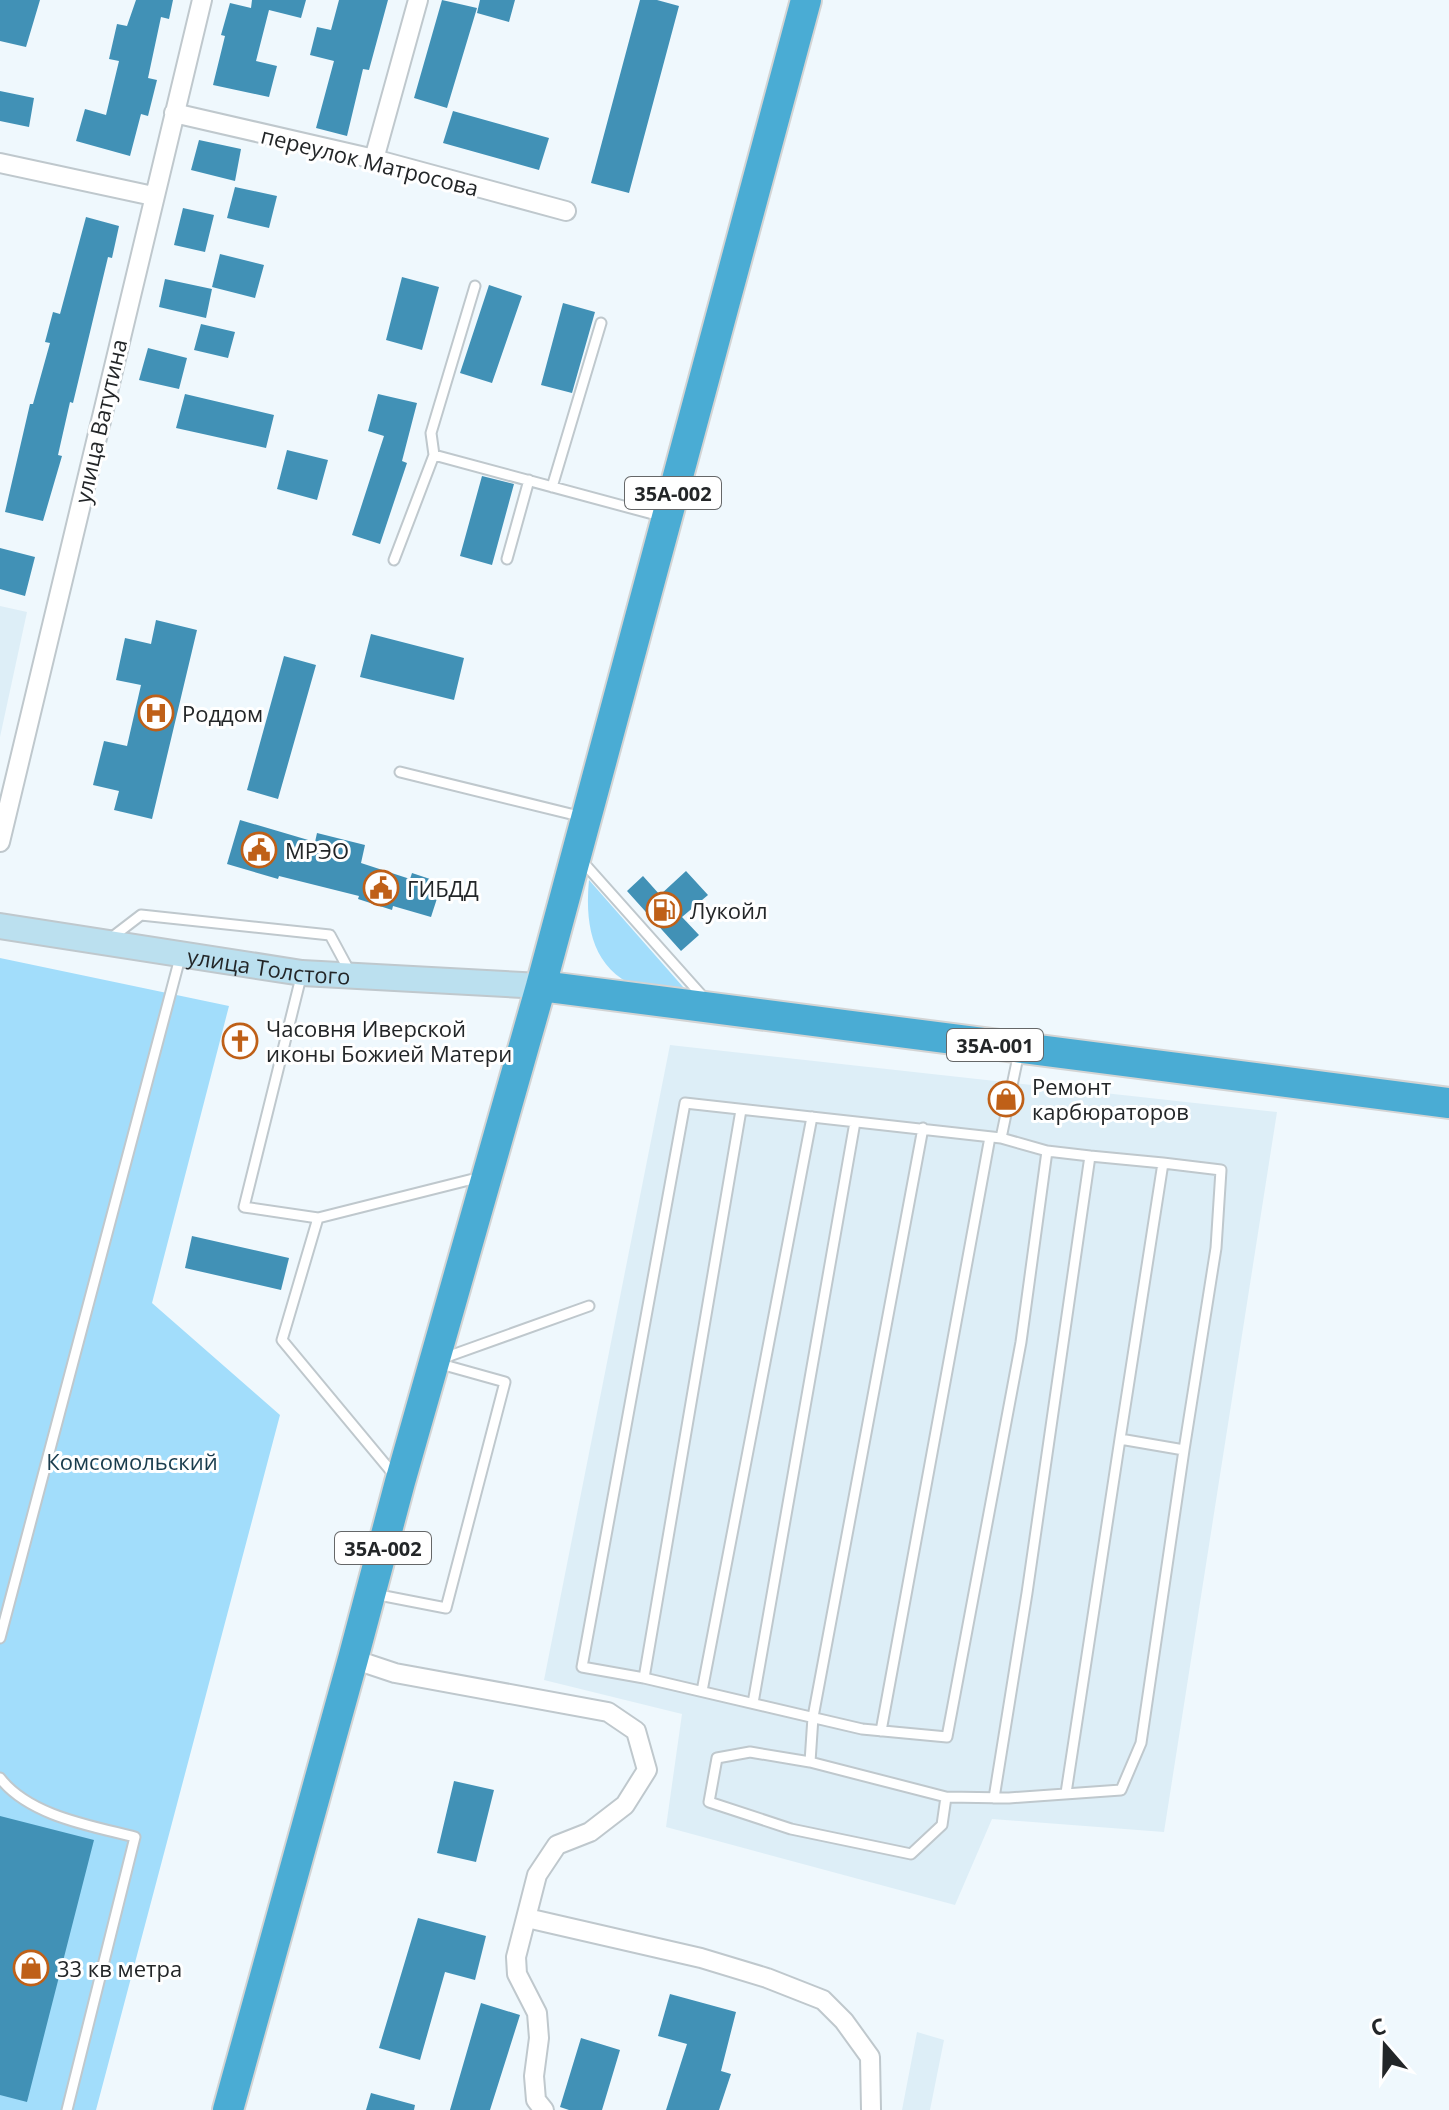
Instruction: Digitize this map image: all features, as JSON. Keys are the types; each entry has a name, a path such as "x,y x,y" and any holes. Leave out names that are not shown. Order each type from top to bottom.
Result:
{"highway":[{"name":"35А-002","path":"228,2110 400,1482 541,986 806,0"},
{"name":"35А-001","path":"541,986 1449,1103"}],"main road":[{"name":"улица Толстого","path":"0,926 302,973 541,986"}],"street":[{"name":"улица Ватутина","path":"0,842 202,0"},
{"path":"374,159 418,0"},
{"name":"переулок Матросова","path":"174,113 374,159 566,211"},
{"path":"0,163 153,196"},
{"path":"353,1659 395,1673 608,1712 636,1731 647,1770 625,1805 590,1832 557,1845 537,1875 516,1957 517,1974 537,2013 539,2038 534,2076 536,2100 544,2110"},
{"path":"527,1918 701,1958 767,1978 823,2000 844,2021 870,2057 871,2110"}],"lane":[{"path":"394,560 434,455 431,433 475,286"},
{"path":"552,487 601,323"},
{"path":"434,455 667,518"},
{"path":"507,559 529,480"},
{"path":"400,772 586,818"},
{"path":"576,855 713,1008"},
{"path":"105,942 141,915 330,935 352,976"},
{"path":"0,1638 181,954"},
{"path":"302,973 244,1207 318,1218 488,1175"},
{"path":"1001,1138 1020,1049"},
{"path":"946,1797 942,1825 911,1854 791,1829 709,1802 717,1758 750,1752 810,1762 946,1797 994,1798 1121,1790 1141,1743 1216,1248 1221,1170 1047,1151 1001,1138 923,1128 685,1103 582,1667 881,1731 947,1737 1021,1342 1047,1151"},
{"path":"644,1678 741,1110"},
{"path":"702,1691 812,1117"},
{"path":"753,1703 855,1122"},
{"path":"810,1762 813,1717 923,1128"},
{"path":"881,1731 990,1137"},
{"path":"994,1798 1030,1577 1090,1156"},
{"path":"1066,1793 1163,1163"},
{"path":"318,1218 282,1340 400,1482"},
{"path":"434,1362 589,1306"},
{"path":"371,1593 446,1608 505,1382 434,1362"},
{"path":"1120,1439 1184,1450"},
{"path":"0,1778 25,1799 57,1817 135,1837 67,2110"}],"shaded area":[{"path":"0,606 27,612 0,737"},
{"path":"670,1045 1277,1112 1164,1832 992,1819 955,1905 666,1827 682,1714 544,1680"},
{"path":"917,2032 944,2040 930,2110 902,2110"}],"green space":[{"path":"589,880 691,996 658,993 633,985 606,964 592,935"},
{"name":"Комсомольский","path":"0,958 229,1006 152,1303 280,1415 96,2110 0,2110"}],"building":[{"path":"0,0 40,0 26,47 0,41"},
{"path":"136,0 173,0 169,19 161,17 148,78 157,80 148,116 141,114 130,156 76,141 85,109 106,115 119,61 109,59 117,24 127,26"},
{"path":"252,0 306,0 301,18 269,10 256,61 277,66 269,97 213,85 230,3 251,8"},
{"path":"339,0 388,0 369,70 363,69 347,136 316,128 334,61 310,55 317,27 331,30"},
{"path":"442,0 477,8 447,108 414,98"},
{"path":"480,0 515,0 509,22 477,13"},
{"path":"640,0 657,0 679,6 629,193 591,183"},
{"path":"0,91 34,98 29,127 0,121"},
{"path":"453,111 549,138 539,170 443,143"},
{"path":"199,140 241,149 235,181 191,170"},
{"path":"235,187 277,196 269,228 227,218"},
{"path":"183,208 214,215 205,252 174,245"},
{"path":"86,217 119,226 112,258 108,257 73,403 70,402 58,455 62,456 43,521 5,512 30,404 33,404 50,343 45,342 53,312 60,314"},
{"path":"220,254 264,265 255,298 212,287"},
{"path":"402,277 439,287 422,350 386,340"},
{"path":"165,279 212,289 206,318 159,307"},
{"path":"489,285 522,296 492,383 460,373"},
{"path":"563,303 595,312 572,393 541,385"},
{"path":"201,324 235,332 228,358 194,350"},
{"path":"148,348 187,358 179,389 139,380"},
{"path":"185,394 274,415 266,448 176,428"},
{"path":"378,394 417,403 402,461 407,463 380,544 352,535 384,436 368,431"},
{"path":"287,450 328,460 317,500 277,489"},
{"path":"482,476 514,484 492,565 460,556"},
{"path":"0,548 35,557 25,596 0,589"},
{"name":"Роддом","path":"156,620 197,630 152,819 114,810 119,791 93,785 104,741 127,746 141,685 116,680 125,638 151,644"},
{"path":"371,634 464,658 454,700 360,677"},
{"path":"284,656 316,665 278,799 247,790"},
{"path":"240,820 315,842 317,833 365,845 361,863 410,879 412,873 442,883 431,917 393,906 392,910 358,899 359,896 279,876 278,879 227,864"},
{"name":"Лукойл","path":"686,871 708,895 682,917 699,935 681,951 627,891 643,876 660,895"},
{"name":"Часовня Иверской иконы Божией Матери","path":"229,1027 257,1035 251,1056 223,1048"},
{"path":"192,1236 289,1258 281,1290 185,1268"},
{"path":"454,1781 494,1790 476,1862 437,1853"},
{"name":"33 кв метра","path":"0,1816 94,1840 27,2102 0,2095"},
{"path":"418,1918 486,1936 475,1980 445,1972 420,2060 379,2048"},
{"path":"670,1994 736,2012 721,2071 731,2074 719,2110 666,2110 687,2044 658,2036"},
{"path":"481,2003 520,2015 490,2110 450,2110"},
{"path":"581,2038 620,2050 602,2110 560,2107"},
{"path":"371,2093 415,2105 414,2110 366,2110"}],"place":[{"name":"Роддом","path":"156,713"},
{"name":"МРЭО","path":"259,850"},
{"name":"ГИБДД","path":"381,888"},
{"name":"Лукойл","path":"664,910"},
{"name":"Часовня Иверской иконы Божией Матери","path":"240,1041"},
{"name":"Ремонт карбюраторов","path":"1006,1099"},
{"name":"33 кв метра","path":"31,1968"}]}
